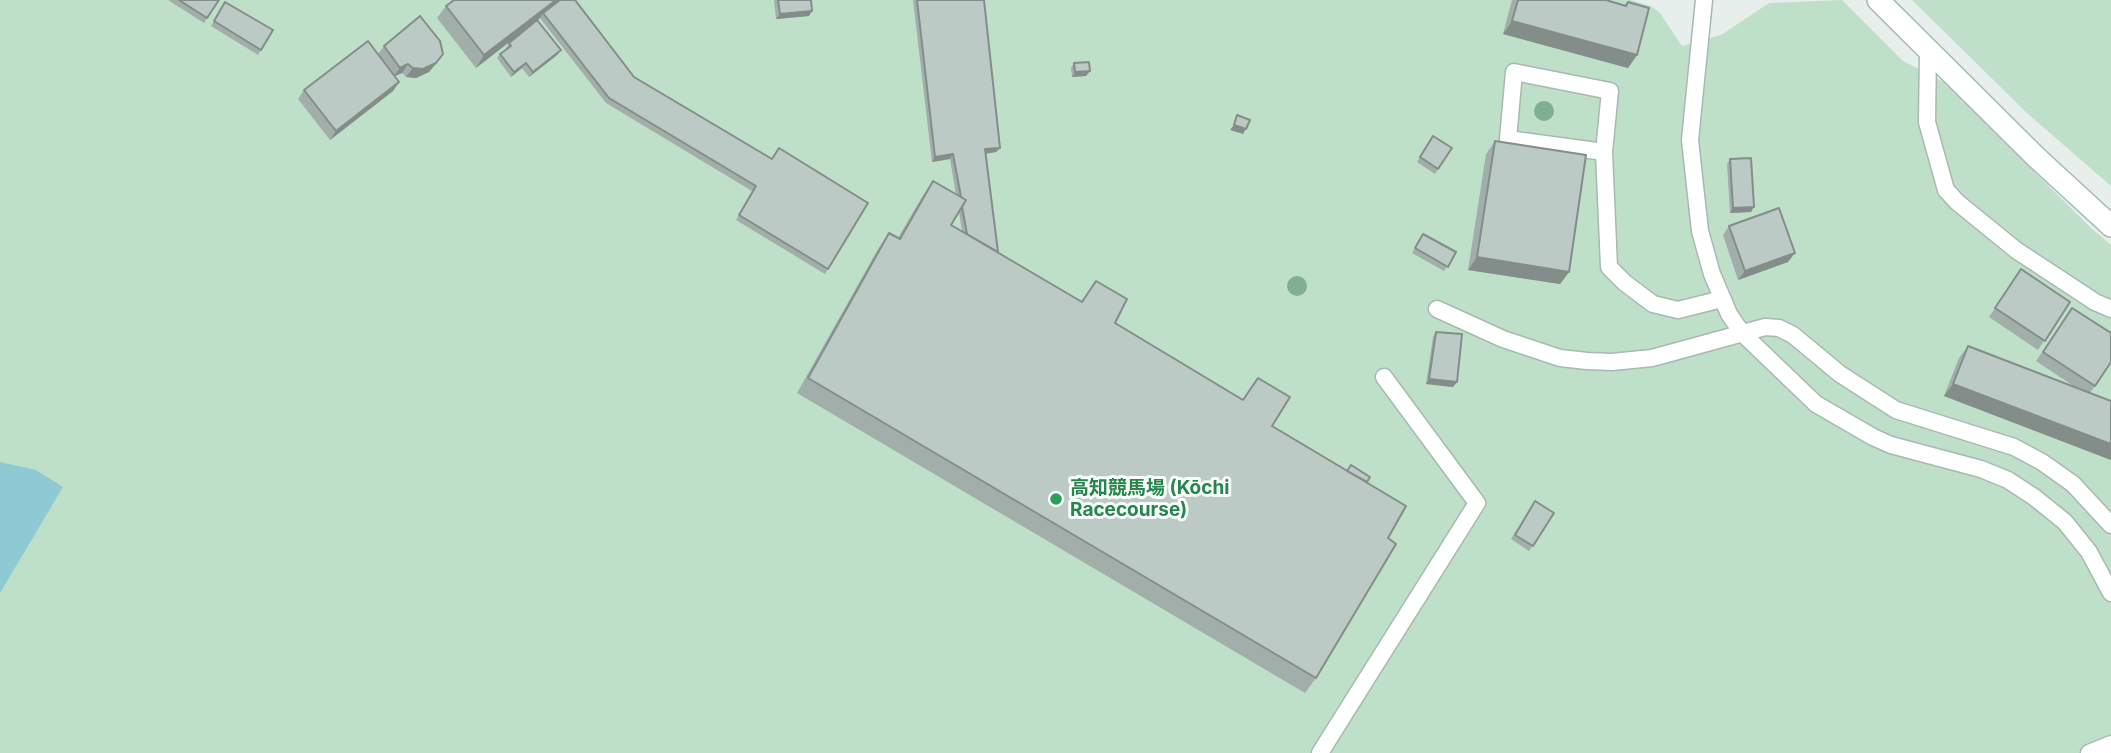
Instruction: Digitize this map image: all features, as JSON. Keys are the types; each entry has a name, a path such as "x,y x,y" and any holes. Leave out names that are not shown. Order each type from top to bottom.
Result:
{"street":[{"path":"1878,0 2036,157 2111,226"}],"lane":[{"path":"1704,0 1690,140 1700,231 1728,314 1742,333 1816,404 1891,445 1982,469 2008,480 2034,498 2065,522 2089,552 2111,593"},
{"path":"1928,49 1927,122 1946,190 2016,250 2095,302 2111,309"},
{"path":"1604,152 1508,139 1514,72 1610,91 1604,152 1609,267 1653,304 1678,310 1723,299"},
{"path":"1437,309 1503,339 1560,358 1587,361 1612,362 1652,358 1765,327 1779,328 1793,335 1840,374 1896,410 2014,447 2042,462 2073,484 2111,525"},
{"path":"1320,753 1477,503 1384,377"},
{"path":"2089,753 2111,744"}],"green space":[{"name":"高知競馬場 (Kōchi Racecourse)","path":"0,0 1631,0 1651,6 1660,13 1682,46 1721,35 1769,3 1842,0 1903,61 1944,82 2111,245 2111,753 0,753"},
{"path":"1912,0 2111,0 2111,186 2028,114"}],"water":[{"path":"0,462 36,470 63,487 0,593"}],"building":[{"path":"179,0 219,0 207,18"},
{"path":"454,0 556,0 484,55 446,6"},
{"path":"560,0 575,0 634,77 772,159 779,148 868,203 828,269 739,215 756,186 609,98 543,13"},
{"path":"778,0 811,0 812,11 780,14"},
{"path":"917,0 984,0 1000,148 985,149 998,252 967,234 962,207 966,200 961,197 953,154 935,157"},
{"path":"1518,0 1606,0 1626,6 1628,2 1649,8 1637,55 1512,21"},
{"path":"225,2 273,30 261,50 214,21"},
{"path":"420,16 440,41 443,54 436,63 423,69 413,68 408,64 400,68 384,46"},
{"path":"537,20 561,50 533,72 526,63 514,72 500,54"},
{"path":"368,41 399,82 336,131 304,90"},
{"path":"1089,62 1090,71 1075,72 1074,63"},
{"path":"1237,115 1250,120 1246,129 1234,125"},
{"path":"1433,136 1452,148 1438,169 1420,157"},
{"path":"1495,141 1586,155 1569,272 1477,257"},
{"path":"1751,158 1754,207 1733,208 1730,159"},
{"path":"933,181 966,200 951,225 1082,302 1096,281 1127,299 1115,323 1243,400 1258,378 1290,397 1272,426 1406,506 1388,538 1396,544 1316,678 808,378 889,233 900,239"},
{"path":"1779,208 1795,253 1745,271 1729,226"},
{"path":"1423,234 1456,252 1448,267 1415,248"},
{"path":"2021,269 2070,302 2045,341 1995,308"},
{"path":"2072,308 2111,333 2111,362 2095,386 2043,352"},
{"path":"1436,332 1462,334 1457,382 1429,379"},
{"path":"1968,346 2111,401 2111,444 1953,384"},
{"path":"1351,465 1370,477 1367,482 1347,471"},
{"path":"1535,501 1554,513 1533,546 1515,535"}],"place":[{"name":"高知競馬場 (Kōchi Racecourse)","path":"1056,499"}]}
